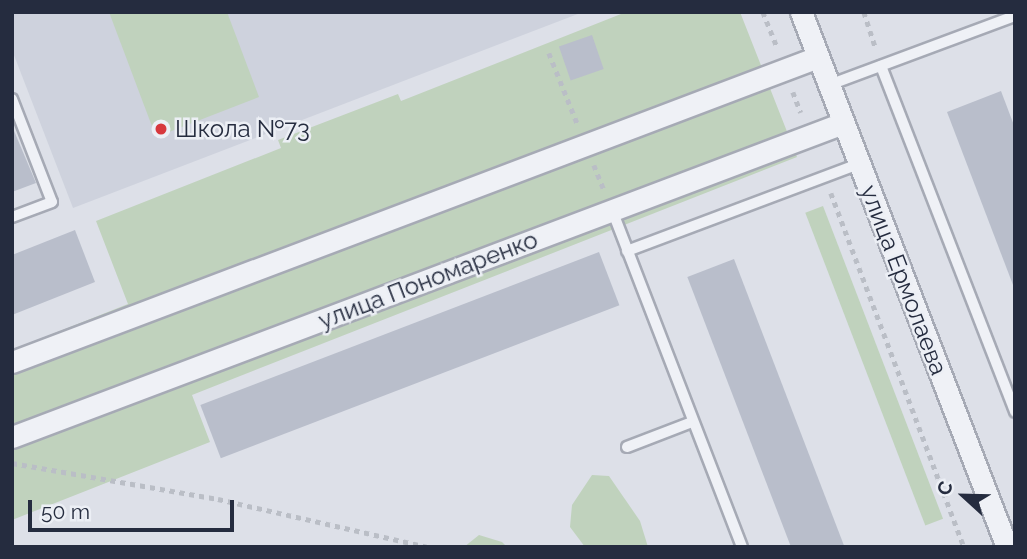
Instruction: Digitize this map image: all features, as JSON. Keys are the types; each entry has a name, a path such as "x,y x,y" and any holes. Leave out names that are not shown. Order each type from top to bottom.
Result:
{"street":[{"name":"улица Ермолаева","path":"801,12 1007,547"},
{"path":"12,362 818,57"},
{"name":"улица Пономаренко","path":"12,437 843,123"}],"lane":[{"path":"829,85 1015,16"},
{"path":"881,66 1015,412"},
{"path":"12,99 52,202 12,217"},
{"path":"627,251 859,164"},
{"path":"612,210 742,547"},
{"path":"627,447 692,422"}],"path":[{"path":"763,12 810,135"},
{"path":"864,12 881,66"},
{"path":"825,176 964,547"},
{"path":"12,463 218,499 427,547"}],"shaded area":[{"name":"Школа №73","path":"12,12 583,12 73,208 12,50"}],"green space":[{"path":"109,12 227,12 259,97 156,137"},
{"path":"626,12 740,12 797,157 192,395 210,442 12,520 12,350 128,304 96,221 281,148 278,140 398,94 401,101"},
{"path":"823,206 943,519 925,526 805,213"},
{"path":"592,475 609,476 640,521 648,547 585,547 570,527 572,505"},
{"path":"479,535 502,542 507,547 464,547"}],"building":[{"path":"592,35 604,69 571,80 559,46"},
{"path":"1001,91 1015,128 1013,285 947,112"},
{"path":"12,126 36,183 12,192"},
{"path":"75,230 95,282 12,315 12,255"},
{"path":"599,252 619,305 221,458 200,405"},
{"path":"734,259 844,547 791,547 687,277"}],"place":[{"name":"Школа №73","path":"161,129"}]}
